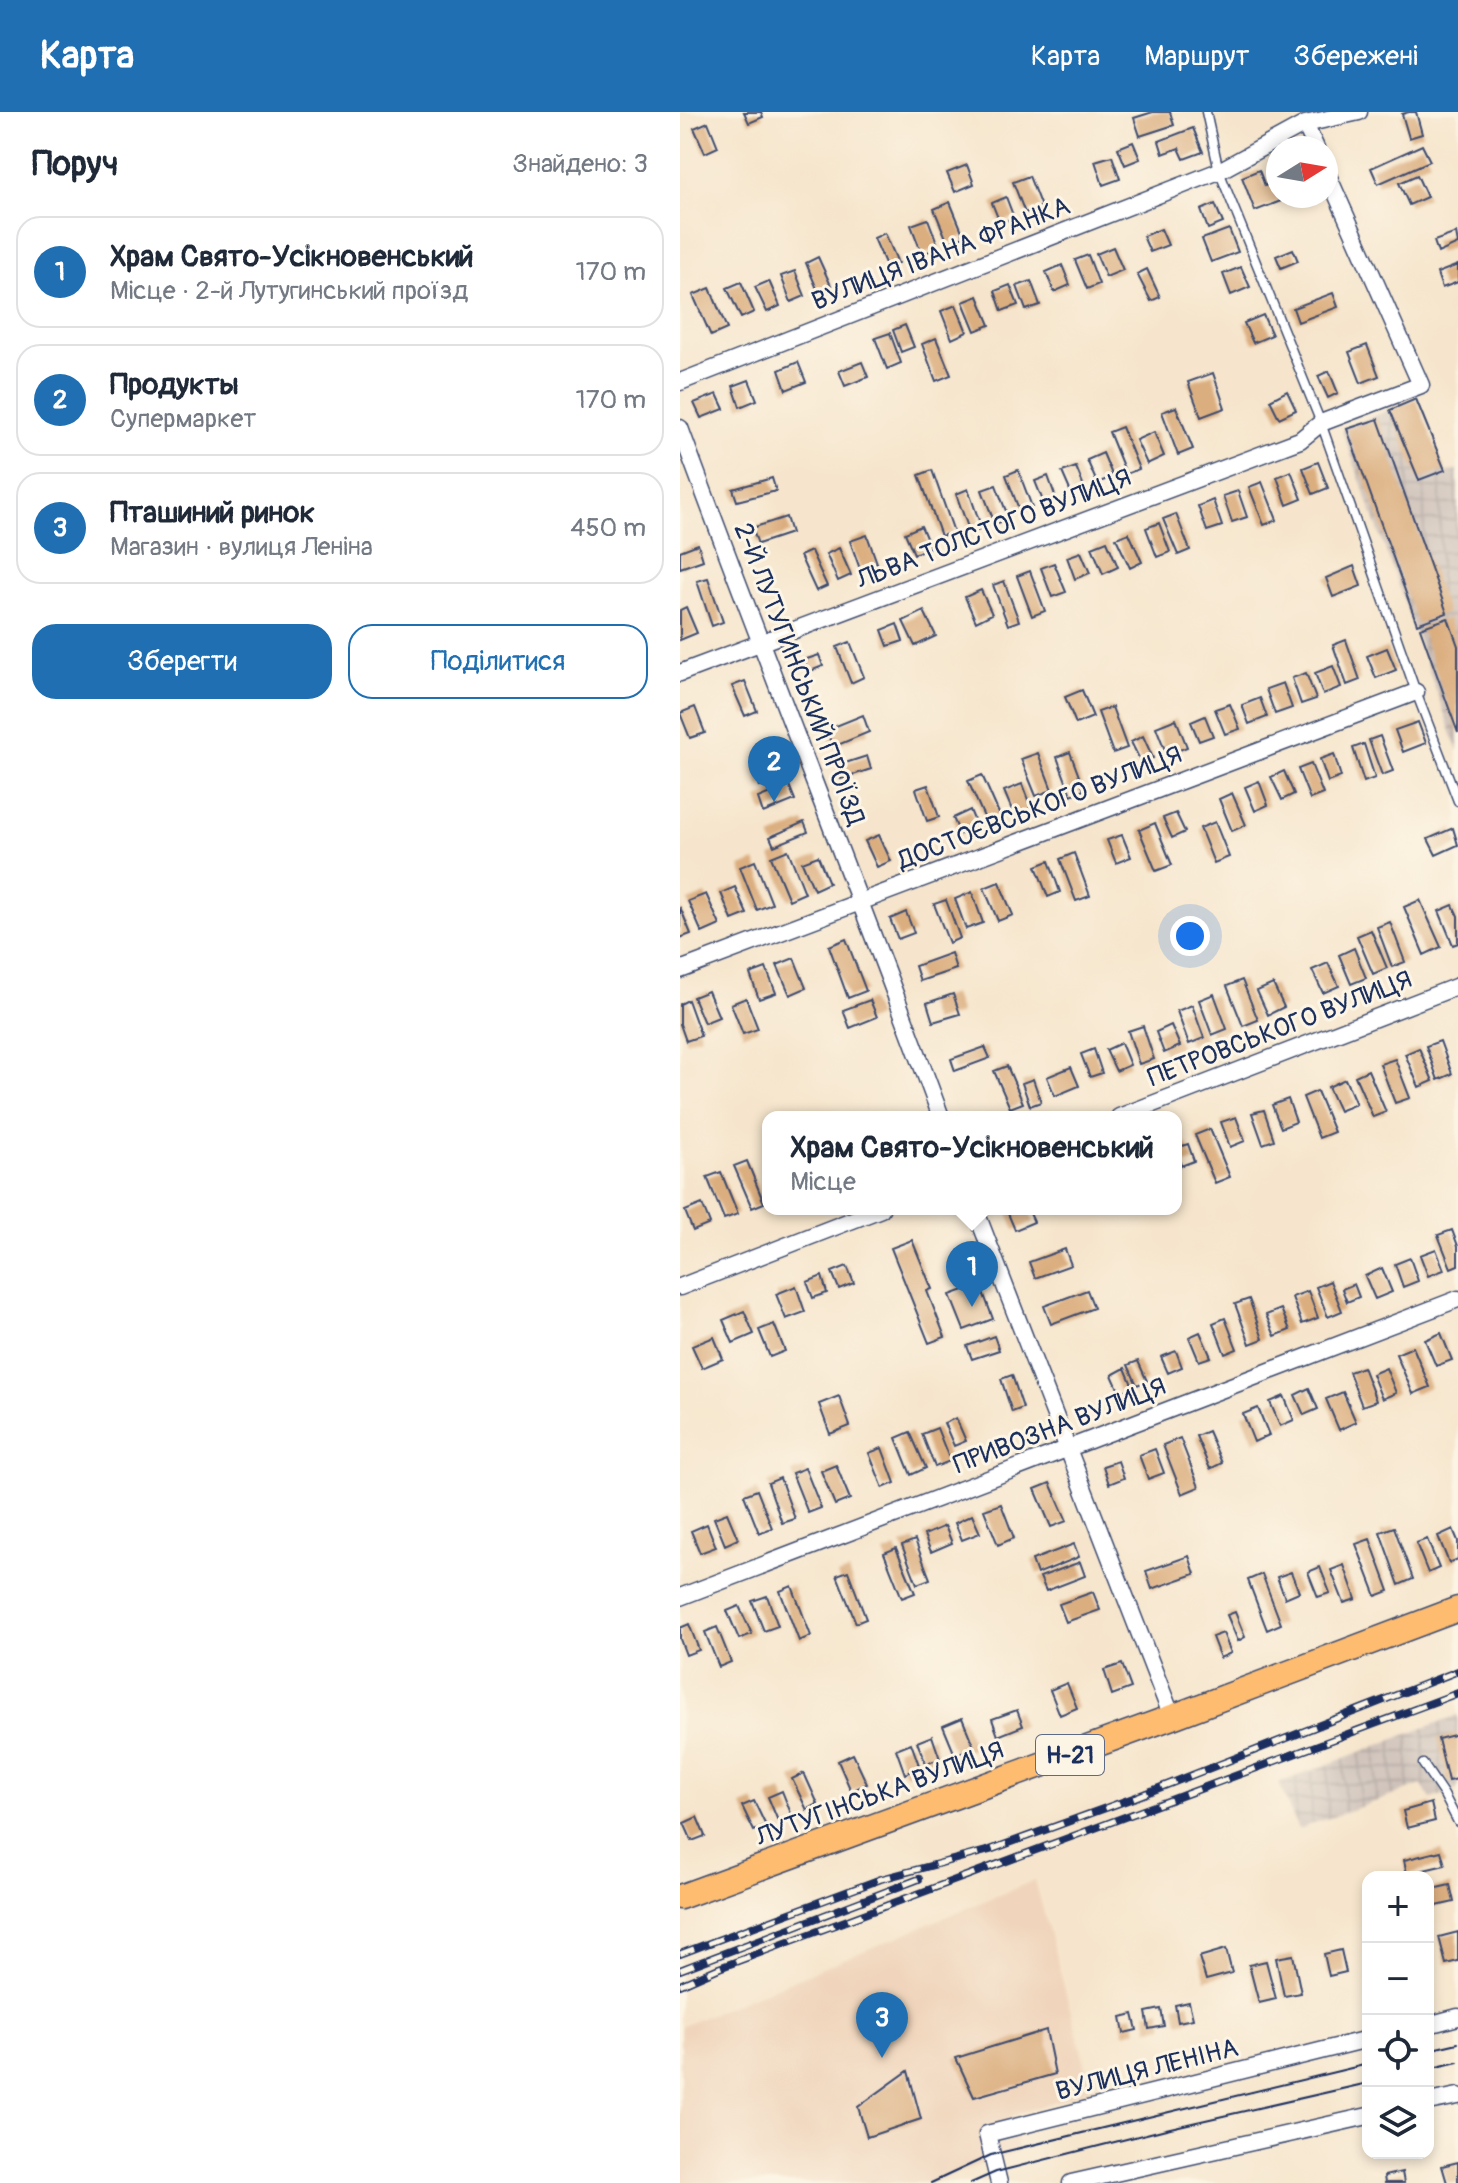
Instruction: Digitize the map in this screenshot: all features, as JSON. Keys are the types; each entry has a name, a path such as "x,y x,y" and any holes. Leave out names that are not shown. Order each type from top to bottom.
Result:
{"main road":[{"name":"ЛУТУГІНСЬКА ВУЛИЦЯ","path":"680,1897 1458,1609"}],"street":[{"name":"ВУЛИЦЯ ІВАНА ФРАНКА","path":"680,382 1219,171 1305,124 1359,112"},
{"path":"1305,124 1310,136"},
{"name":"ЛЬВА ТОЛСТОГО ВУЛИЦЯ","path":"680,673 1300,440 1321,423 1421,385 1338,198"},
{"name":"2-Й ЛУТУГИНСЬКИЙ ПРОЇЗД","path":"680,428 759,644 861,901 939,1111"},
{"name":"ДОСТОЄВСЬКОГО ВУЛИЦЯ","path":"680,970 1416,692"},
{"name":"ПЕТРОВСЬКОГО ВУЛИЦЯ","path":"1135,1111 1458,986"},
{"path":"680,1287 866,1215"},
{"path":"977,1215 1172,1717"},
{"name":"ПРИВОЗНА ВУЛИЦЯ","path":"680,1597 1458,1299"},
{"path":"1434,2023 1458,2017"},
{"name":"ВУЛИЦЯ ЛЕНІНА","path":"999,2183 987,2134 1362,2040"},
{"path":"1434,2101 1458,2096"},
{"path":"1071,2183 1362,2117"}],"lane":[{"path":"1206,112 1219,171 1321,423 1458,801"},
{"path":"1423,1764 1458,1822"}],"shaded area":[{"path":"1416,399 1446,473 1458,469 1458,751 1342,429"},
{"path":"1458,1715 1458,1789 1431,1799 1422,1785 1298,1829 1279,1783"},
{"path":"1035,1880 1092,2089 1011,2116 1018,2151 929,2183 680,2183 680,2027"}],"building":[{"path":"744,112 761,112 763,117 749,123"},
{"path":"1153,112 1170,112 1174,125 1140,136 1134,118"},
{"path":"1416,112 1422,134 1409,138 1402,114"},
{"path":"708,122 718,147 705,153 694,128"},
{"path":"1193,128 1203,152 1184,159 1179,148 1163,154 1159,141"},
{"path":"1133,142 1140,159 1125,165 1118,148"},
{"path":"1422,145 1430,161 1378,184 1371,168"},
{"path":"1112,156 1120,179 1103,185 1095,161"},
{"path":"967,165 974,184 955,192 947,173"},
{"path":"1259,170 1266,186 1266,207 1255,211 1242,177"},
{"path":"1417,175 1427,197 1409,205 1399,183"},
{"path":"1029,176 1041,207 1025,213 1013,182"},
{"path":"1006,197 1014,218 1000,223 992,203"},
{"path":"950,202 964,236 948,243 934,209"},
{"path":"1215,204 1223,223 1208,229 1201,210"},
{"path":"928,219 939,248 922,254 911,225"},
{"path":"1161,229 1168,245 1150,252 1143,236"},
{"path":"1229,229 1238,252 1211,262 1202,239"},
{"path":"885,233 898,263 887,268 874,238"},
{"path":"1456,233 1458,244 1438,253 1434,241"},
{"path":"1113,247 1123,270 1106,277 1096,254"},
{"path":"1293,249 1298,261 1281,268 1276,256"},
{"path":"1088,255 1099,284 1087,289 1075,260"},
{"path":"818,257 833,290 820,296 806,263"},
{"path":"1062,265 1070,285 1054,292 1046,272"},
{"path":"1458,265 1458,282 1442,288 1437,273"},
{"path":"1241,267 1250,287 1231,295 1223,274"},
{"path":"1147,269 1160,297 1151,301 1137,274"},
{"path":"795,271 805,296 791,302 781,276"},
{"path":"769,281 780,306 767,312 755,287"},
{"path":"1031,281 1040,305 1026,310 1017,286"},
{"path":"741,282 754,312 741,318 727,288"},
{"path":"1010,285 1018,305 1002,311 995,291"},
{"path":"710,288 727,329 711,336 693,295"},
{"path":"1333,293 1338,307 1298,322 1293,308"},
{"path":"978,296 990,325 975,331 963,302"},
{"path":"956,305 967,332 952,339 941,311"},
{"path":"1263,315 1272,335 1253,343 1244,323"},
{"path":"905,325 914,347 901,352 893,330"},
{"path":"890,333 901,363 887,369 875,338"},
{"path":"936,338 951,375 936,381 922,344"},
{"path":"1367,345 1379,376 1361,383 1349,352"},
{"path":"798,362 806,382 786,390 779,370"},
{"path":"862,362 868,377 845,386 839,371"},
{"path":"1329,371 1338,393 1328,398 1318,376"},
{"path":"1213,373 1225,408 1201,417 1188,382"},
{"path":"749,380 757,400 740,407 733,386"},
{"path":"1287,391 1296,410 1279,418 1270,400"},
{"path":"717,394 724,409 701,418 694,403"},
{"path":"1416,399 1445,470 1419,480 1390,410"},
{"path":"1176,407 1193,449 1178,455 1162,412"},
{"path":"1378,419 1447,613 1417,624 1347,429"},
{"path":"1122,427 1139,469 1126,474 1109,432"},
{"path":"1154,432 1164,456 1147,464 1136,440"},
{"path":"1103,453 1113,477 1097,483 1087,460"},
{"path":"1318,462 1328,488 1313,494 1303,468"},
{"path":"1076,467 1085,489 1072,495 1062,472"},
{"path":"932,470 954,532 941,536 919,475"},
{"path":"1018,470 1032,507 1020,512 1006,475"},
{"path":"1291,471 1302,499 1287,505 1277,477"},
{"path":"1048,476 1057,501 1045,506 1035,481"},
{"path":"772,478 776,491 737,501 733,489"},
{"path":"1262,482 1277,520 1264,525 1249,487"},
{"path":"996,485 1009,519 995,524 982,490"},
{"path":"968,489 982,529 970,533 956,494"},
{"path":"1238,491 1247,517 1232,522 1223,496"},
{"path":"1213,500 1222,526 1207,531 1198,506"},
{"path":"1176,514 1190,550 1178,555 1163,519"},
{"path":"786,517 791,533 758,544 752,528"},
{"path":"1159,523 1170,552 1157,557 1146,528"},
{"path":"921,526 930,547 914,554 905,533"},
{"path":"1129,533 1142,562 1130,568 1116,538"},
{"path":"867,535 877,563 860,569 850,541"},
{"path":"1107,541 1118,567 1103,574 1092,547"},
{"path":"698,544 703,560 680,568 680,551"},
{"path":"839,548 851,575 838,581 826,554"},
{"path":"811,551 827,586 816,591 800,556"},
{"path":"1081,552 1090,573 1075,579 1067,557"},
{"path":"1054,563 1066,592 1052,597 1041,568"},
{"path":"1354,566 1361,586 1333,597 1326,578"},
{"path":"1030,571 1045,611 1032,616 1017,576"},
{"path":"708,578 723,622 712,626 697,581"},
{"path":"1004,581 1019,621 1008,625 993,585"},
{"path":"981,590 992,614 976,622 965,597"},
{"path":"686,607 697,633 680,640 680,610"},
{"path":"924,611 936,636 915,646 903,621"},
{"path":"1448,618 1458,646 1458,733 1420,628"},
{"path":"897,624 903,641 888,646 882,630"},
{"path":"1346,640 1360,680 1347,685 1333,645"},
{"path":"850,642 864,677 851,683 837,647"},
{"path":"1387,648 1396,670 1376,678 1367,656"},
{"path":"819,655 823,666 808,672 804,660"},
{"path":"1333,666 1341,687 1323,694 1315,673"},
{"path":"1306,673 1316,699 1301,704 1292,678"},
{"path":"745,681 757,711 745,716 732,686"},
{"path":"1283,683 1292,708 1275,714 1266,689"},
{"path":"1082,690 1093,717 1076,724 1065,697"},
{"path":"1260,698 1267,717 1249,724 1242,705"},
{"path":"1230,704 1240,729 1225,734 1215,709"},
{"path":"695,707 705,733 690,738 680,713"},
{"path":"1112,707 1127,748 1113,753 1098,712"},
{"path":"863,715 869,732 833,747 826,730"},
{"path":"1205,716 1213,736 1199,741 1191,722"},
{"path":"1176,719 1187,747 1167,755 1156,727"},
{"path":"1418,722 1426,743 1403,752 1395,730"},
{"path":"1143,736 1153,758 1142,764 1131,742"},
{"path":"1380,736 1393,771 1382,775 1369,740"},
{"path":"1364,744 1375,778 1364,782 1353,748"},
{"path":"1070,752 1084,790 1071,795 1057,757"},
{"path":"1038,753 1052,790 1036,796 1021,759"},
{"path":"1334,754 1341,777 1328,782 1320,759"},
{"path":"867,756 871,769 841,779 836,766"},
{"path":"780,761 786,778 760,787 755,769"},
{"path":"1311,764 1323,794 1310,799 1298,769"},
{"path":"1284,771 1294,794 1282,800 1271,777"},
{"path":"982,775 1001,818 987,824 968,781"},
{"path":"1259,781 1268,805 1255,811 1245,787"},
{"path":"1022,784 1031,808 1014,815 1004,791"},
{"path":"789,785 795,800 763,813 758,798"},
{"path":"928,785 939,817 927,821 916,789"},
{"path":"1232,793 1246,825 1232,831 1219,799"},
{"path":"970,810 977,827 960,834 953,818"},
{"path":"1176,813 1185,832 1172,838 1163,818"},
{"path":"804,822 808,832 774,846 770,837"},
{"path":"1215,822 1229,857 1214,863 1200,828"},
{"path":"1155,823 1172,865 1156,871 1139,830"},
{"path":"1453,828 1458,845 1436,855 1428,839"},
{"path":"879,835 891,861 877,867 865,841"},
{"path":"1122,835 1131,857 1116,863 1107,840"},
{"path":"788,850 805,893 789,900 771,857"},
{"path":"1074,853 1090,896 1076,901 1060,859"},
{"path":"818,856 829,883 814,890 802,862"},
{"path":"755,861 772,904 757,910 740,867"},
{"path":"1049,861 1060,892 1048,897 1036,866"},
{"path":"999,882 1013,915 998,921 984,888"},
{"path":"735,887 747,914 732,920 721,893"},
{"path":"972,892 983,923 966,929 955,899"},
{"path":"706,894 720,925 702,933 688,901"},
{"path":"946,900 960,938 949,943 934,904"},
{"path":"1420,900 1441,947 1424,955 1404,907"},
{"path":"1453,905 1458,916 1458,943 1453,945 1439,911"},
{"path":"680,907 691,934 680,938"},
{"path":"906,912 914,933 898,939 890,919"},
{"path":"1390,922 1405,962 1392,967 1377,927"},
{"path":"1371,930 1387,968 1373,974 1357,936"},
{"path":"846,939 866,991 848,998 829,946"},
{"path":"1354,948 1366,978 1351,984 1339,955"},
{"path":"951,953 956,969 920,981 915,966"},
{"path":"794,958 806,988 790,995 777,965"},
{"path":"1328,963 1339,986 1323,993 1312,970"},
{"path":"766,968 776,993 759,999 750,974"},
{"path":"1242,980 1258,1020 1243,1026 1227,986"},
{"path":"1273,984 1284,1007 1268,1015 1257,991"},
{"path":"708,991 719,1017 704,1023 693,997"},
{"path":"953,994 960,1014 933,1022 927,1003"},
{"path":"1214,994 1227,1029 1212,1035 1199,1000"},
{"path":"746,998 758,1029 743,1034 731,1004"},
{"path":"688,1000 701,1036 686,1041 680,1024 680,1004"},
{"path":"870,1000 877,1017 850,1028 843,1010"},
{"path":"1192,1005 1204,1038 1189,1044 1177,1011"},
{"path":"1171,1025 1180,1046 1164,1053 1156,1032"},
{"path":"1143,1026 1154,1059 1139,1064 1128,1031"},
{"path":"1440,1041 1452,1074 1438,1080 1426,1046"},
{"path":"1121,1043 1130,1065 1116,1071 1106,1050"},
{"path":"985,1047 990,1058 955,1071 951,1059"},
{"path":"1419,1048 1433,1081 1419,1087 1405,1054"},
{"path":"1094,1049 1102,1073 1090,1077 1081,1054"},
{"path":"1395,1059 1410,1098 1395,1103 1380,1064"},
{"path":"1007,1066 1023,1103 1010,1108 994,1071"},
{"path":"1071,1067 1079,1086 1055,1096 1047,1077"},
{"path":"1368,1070 1386,1112 1373,1117 1355,1076"},
{"path":"1033,1079 1041,1102 1030,1106 1022,1083"},
{"path":"1345,1079 1356,1104 1339,1111 1328,1087"},
{"path":"1317,1091 1334,1132 1319,1138 1303,1097"},
{"path":"1288,1099 1296,1122 1281,1128 1272,1105"},
{"path":"1264,1110 1274,1140 1263,1144 1252,1113"},
{"path":"1236,1117 1245,1141 1230,1147 1221,1122"},
{"path":"1210,1129 1230,1177 1215,1183 1195,1135"},
{"path":"1188,1144 1194,1161 1182,1166 1182,1146"},
{"path":"747,1161 762,1204 752,1208 734,1166"},
{"path":"721,1172 738,1214 724,1219 707,1177"},
{"path":"702,1204 710,1224 693,1231 685,1211"},
{"path":"1009,1215 1031,1215 1034,1222 1015,1230"},
{"path":"1452,1230 1458,1246 1458,1265 1451,1268 1438,1235"},
{"path":"912,1240 932,1289 927,1291 945,1337 929,1343 891,1248"},
{"path":"1065,1249 1071,1265 1035,1278 1029,1262"},
{"path":"1436,1249 1444,1270 1428,1276 1420,1255"},
{"path":"1410,1258 1418,1281 1403,1287 1395,1264"},
{"path":"847,1266 854,1283 839,1289 832,1272"},
{"path":"1382,1268 1392,1292 1375,1299 1365,1276"},
{"path":"822,1276 827,1293 813,1298 807,1282"},
{"path":"1330,1281 1342,1311 1328,1317 1316,1287"},
{"path":"980,1284 993,1319 964,1330 950,1295"},
{"path":"1354,1284 1359,1297 1347,1302 1342,1289"},
{"path":"796,1286 805,1312 786,1319 776,1294"},
{"path":"1087,1290 1094,1308 1051,1324 1044,1306"},
{"path":"1308,1291 1318,1318 1302,1324 1292,1297"},
{"path":"1249,1299 1263,1339 1250,1344 1235,1304"},
{"path":"1281,1309 1290,1330 1275,1336 1266,1315"},
{"path":"744,1311 754,1334 733,1343 723,1320"},
{"path":"1225,1318 1237,1349 1225,1354 1213,1323"},
{"path":"774,1324 785,1351 770,1357 759,1330"},
{"path":"1200,1332 1211,1357 1199,1361 1189,1337"},
{"path":"1441,1333 1452,1360 1436,1366 1425,1340"},
{"path":"994,1336 999,1350 972,1359 967,1346"},
{"path":"714,1337 723,1359 702,1368 692,1346"},
{"path":"1413,1347 1430,1387 1413,1394 1396,1354"},
{"path":"1176,1351 1182,1367 1168,1373 1161,1357"},
{"path":"1138,1361 1147,1381 1137,1385 1128,1365"},
{"path":"1363,1367 1376,1401 1362,1406 1349,1372"},
{"path":"1125,1368 1133,1387 1120,1393 1112,1375"},
{"path":"1386,1368 1396,1393 1382,1399 1372,1374"},
{"path":"1012,1375 1023,1408 1012,1412 1001,1379"},
{"path":"1309,1388 1318,1409 1304,1415 1295,1395"},
{"path":"1343,1392 1356,1422 1339,1430 1326,1399"},
{"path":"839,1396 850,1426 830,1434 819,1404"},
{"path":"1284,1396 1294,1420 1280,1426 1270,1402"},
{"path":"1258,1408 1269,1435 1254,1442 1243,1414"},
{"path":"956,1418 966,1441 954,1446 944,1423"},
{"path":"937,1428 950,1461 935,1467 922,1434"},
{"path":"1208,1431 1222,1463 1210,1469 1196,1436"},
{"path":"910,1432 926,1468 911,1475 896,1438"},
{"path":"1180,1438 1199,1487 1182,1494 1163,1445"},
{"path":"882,1448 895,1483 883,1488 869,1453"},
{"path":"1155,1449 1164,1473 1148,1479 1139,1455"},
{"path":"1118,1461 1124,1478 1109,1484 1103,1466"},
{"path":"836,1465 850,1499 835,1505 821,1471"},
{"path":"805,1468 821,1508 808,1513 792,1473"},
{"path":"780,1478 795,1519 782,1523 768,1483"},
{"path":"1050,1483 1067,1521 1051,1527 1035,1489"},
{"path":"757,1490 772,1528 759,1533 744,1495"},
{"path":"1001,1504 1014,1538 998,1545 984,1510"},
{"path":"727,1513 738,1539 725,1545 714,1518"},
{"path":"972,1515 980,1533 962,1540 955,1523"},
{"path":"707,1524 716,1547 700,1553 691,1531"},
{"path":"945,1526 952,1543 931,1552 924,1535"},
{"path":"1394,1527 1413,1579 1399,1585 1380,1532"},
{"path":"1453,1529 1458,1541 1458,1559 1449,1563 1438,1536"},
{"path":"1370,1539 1389,1591 1376,1596 1356,1544"},
{"path":"1427,1539 1439,1568 1428,1573 1416,1543"},
{"path":"915,1540 930,1579 917,1584 902,1545"},
{"path":"1074,1544 1079,1557 1037,1574 1032,1560"},
{"path":"896,1548 915,1593 902,1598 884,1553"},
{"path":"1189,1556 1195,1574 1152,1589 1146,1571"},
{"path":"1080,1562 1085,1576 1046,1591 1040,1577"},
{"path":"1344,1565 1356,1599 1344,1603 1331,1570"},
{"path":"1320,1567 1330,1593 1318,1597 1308,1572"},
{"path":"848,1571 866,1619 856,1623 837,1575"},
{"path":"1291,1572 1299,1592 1285,1598 1277,1577"},
{"path":"1262,1574 1281,1624 1267,1630 1248,1580"},
{"path":"792,1586 811,1636 799,1641 780,1591"},
{"path":"1093,1592 1100,1610 1066,1622 1059,1604"},
{"path":"767,1596 778,1626 764,1631 752,1601"},
{"path":"739,1606 752,1634 739,1639 727,1611"},
{"path":"1235,1612 1245,1637 1238,1641 1227,1615"},
{"path":"689,1624 699,1650 686,1655 680,1628"},
{"path":"717,1627 731,1662 719,1667 705,1632"},
{"path":"1223,1633 1231,1653 1220,1658 1212,1637"},
{"path":"1122,1664 1131,1688 1112,1695 1104,1670"},
{"path":"1067,1683 1077,1708 1060,1715 1050,1690"},
{"path":"1017,1710 1023,1726 998,1736 992,1719"},
{"path":"962,1718 974,1747 955,1755 943,1726"},
{"path":"1458,1734 1458,1779 1448,1781 1438,1739"},
{"path":"932,1736 940,1759 926,1764 917,1742"},
{"path":"911,1743 920,1768 905,1774 896,1749"},
{"path":"853,1754 867,1784 851,1791 838,1761"},
{"path":"804,1773 818,1804 807,1810 792,1779"},
{"path":"782,1791 792,1816 778,1821 768,1797"},
{"path":"754,1801 766,1826 754,1831 742,1806"},
{"path":"1431,1803 1435,1821 1407,1828 1403,1811"},
{"path":"697,1817 705,1836 692,1841 684,1823"},
{"path":"1441,1851 1445,1865 1406,1871 1404,1860"},
{"path":"1450,1885 1454,1902 1434,1907 1434,1889"},
{"path":"1458,1932 1458,1961 1446,1964 1439,1937"},
{"path":"1226,1949 1232,1973 1206,1980 1199,1957"},
{"path":"1341,1950 1346,1972 1329,1976 1324,1954"},
{"path":"1293,1955 1301,1993 1284,1996 1276,1958"},
{"path":"1266,1961 1276,1999 1259,2003 1249,1965"},
{"path":"1189,2002 1193,2019 1178,2022 1175,2005"},
{"path":"1161,2009 1164,2026 1149,2029 1146,2012"},
{"path":"1133,2014 1137,2030 1124,2033 1121,2017"},
{"path":"1046,2030 1055,2074 974,2097 956,2058"},
{"path":"908,2071 921,2119 867,2137 858,2107"},
{"path":"1458,2162 1458,2183 1447,2183 1442,2166"},
{"path":"1402,2172 1404,2183 1385,2183 1384,2176"}],"tram line":[{"path":"1434,2049 1458,2043"},
{"path":"1434,2068 1458,2062"},
{"path":"931,2183 991,2155 1362,2065"},
{"path":"971,2183 996,2172 1166,2129 1362,2084"}],"railway":[{"path":"680,1954 881,1879 990,1850 1136,1797 1458,1671"},
{"path":"680,1985 1458,1693"},
{"path":"680,1970 919,1879"}],"place":[{"name":"Продукты","path":"774,802"},
{"name":"Храм Свято-Усікновенський","path":"972,1307"},
{"name":"Пташиний ринок","path":"882,2058"}]}
